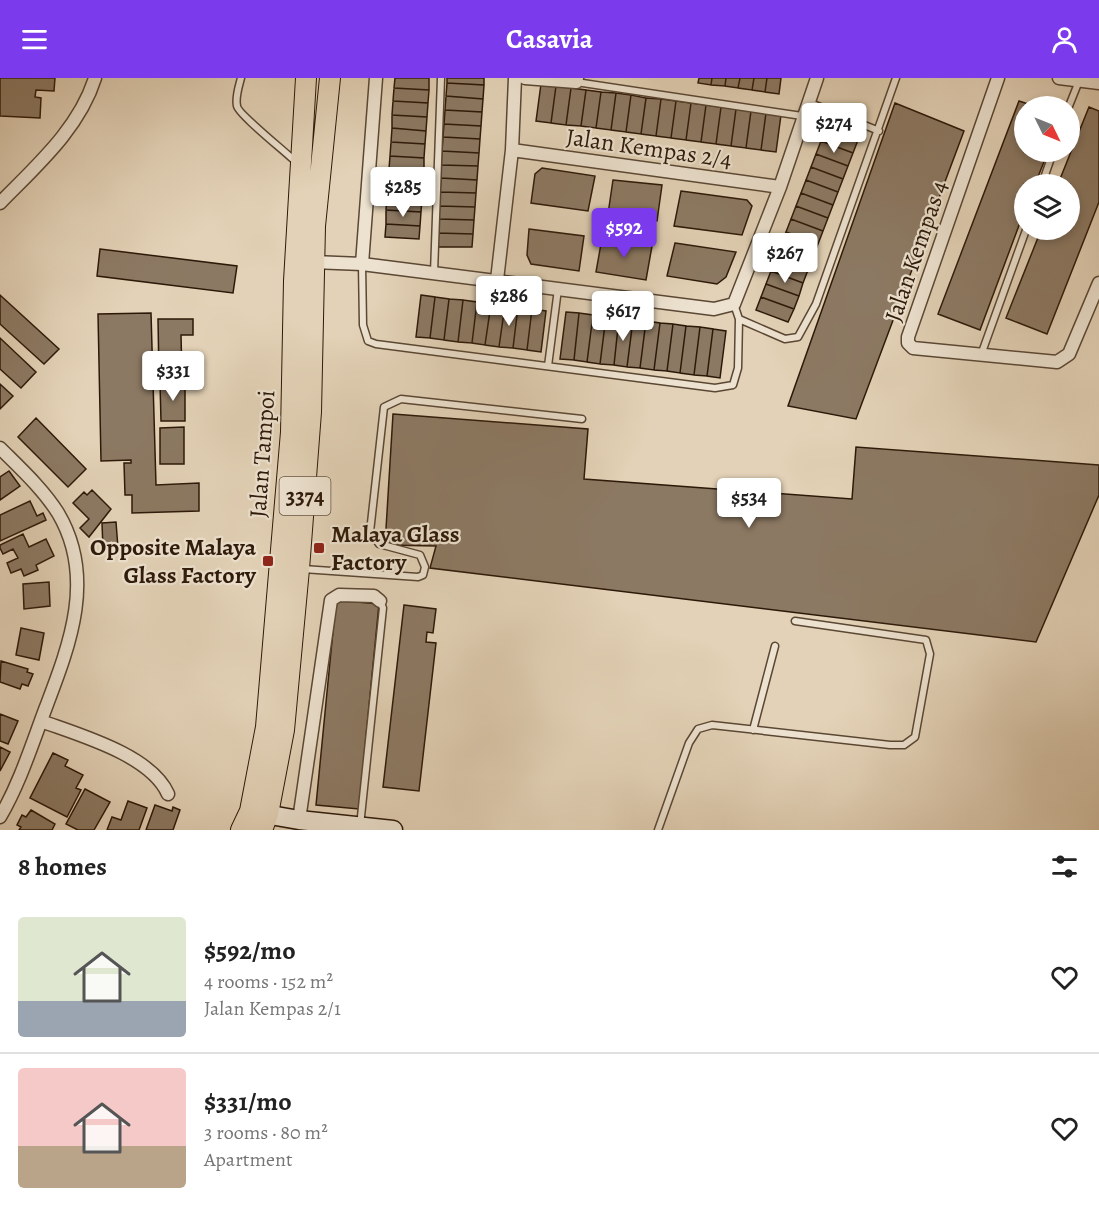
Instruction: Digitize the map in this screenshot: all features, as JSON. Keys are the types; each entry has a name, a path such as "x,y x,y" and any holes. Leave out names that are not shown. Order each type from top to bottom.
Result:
{"main road":[{"path":"302,78 304,106"},
{"name":"Jalan Tampoi","path":"260,818 291,432 294,281 306,78"},
{"name":"Jalan Tampoi","path":"241,830 260,818 285,730 311,412 313,262 330,78"}],"street":[{"path":"0,203 70,127 89,95 95,78"},
{"path":"362,264 376,78"},
{"path":"497,280 512,150 515,78"},
{"path":"525,78 577,80"},
{"path":"294,281 302,270 313,262 362,264 714,309 734,304 780,187 802,116 817,78"},
{"name":"Jalan Kempas 4","path":"998,78 908,337 908,343 913,348 1057,362 1069,354 1099,283"},
{"path":"1059,78 1099,83"},
{"name":"Jalan Kempas 2/4","path":"512,150 780,187"},
{"path":"0,448 57,513 70,538 77,562 79,589 75,621 65,657 13,795 0,817"},
{"path":"299,820 331,600 339,595 351,595 375,596 380,601"},
{"path":"41,721 112,748 153,771 168,794"},
{"path":"260,818 393,830"}],"lane":[{"path":"241,78 236,101 241,115 264,131 300,166"},
{"path":"434,273 441,78"},
{"path":"739,319 785,339 798,337 816,304 896,78"},
{"path":"577,80 802,116"},
{"path":"1073,96 1079,80"},
{"path":"808,102 879,131"},
{"path":"981,355 1022,240"},
{"path":"362,264 363,325 368,341 715,388 733,385 738,368 739,319 734,304"},
{"path":"548,366 558,289"},
{"path":"299,569 418,577 423,575 424,567 420,555 379,544 369,532 384,407 401,399 582,418"},
{"path":"360,826 383,608 380,601"},
{"path":"658,830 689,743 698,729 712,725 890,745 903,744 915,737 930,654 926,640 795,621"},
{"path":"753,730 774,646"}],"building":[{"path":"0,78 55,78 54,91 36,90 35,97 41,98 40,118 0,116"},
{"path":"395,78 429,78 429,90 394,88"},
{"path":"447,78 484,78 484,85 447,83"},
{"path":"699,78 712,78 711,85 698,83"},
{"path":"712,78 726,78 725,86 711,85"},
{"path":"726,78 740,78 738,88 725,86"},
{"path":"740,78 754,78 752,90 738,88"},
{"path":"754,78 767,78 765,92 752,90"},
{"path":"767,78 781,78 779,94 765,92"},
{"path":"447,83 484,85 483,99 446,96"},
{"path":"541,84 556,86 551,123 536,121"},
{"path":"556,86 571,88 566,125 551,123"},
{"path":"394,88 429,90 428,103 393,101"},
{"path":"571,88 586,90 581,126 566,125"},
{"path":"586,90 601,92 596,128 581,126"},
{"path":"601,92 616,93 611,130 596,128"},
{"path":"616,93 631,95 626,132 611,130"},
{"path":"631,95 646,98 641,134 626,132"},
{"path":"446,96 483,99 482,112 445,110"},
{"path":"646,98 661,99 656,136 641,134"},
{"path":"661,99 676,101 671,138 656,136"},
{"path":"393,101 428,103 427,117 392,115"},
{"path":"676,101 691,103 686,140 671,138"},
{"path":"691,103 706,105 701,142 686,140"},
{"path":"895,103 964,131 856,419 788,406"},
{"path":"706,105 721,107 716,144 701,142"},
{"path":"721,107 736,109 731,146 716,144"},
{"path":"1089,107 1099,111 1099,202 1047,334 1006,318 1037,240 1080,240 1080,174 1062,174 1067,162 1080,162 1080,129"},
{"path":"736,109 751,111 746,148 731,146"},
{"path":"445,110 482,112 481,126 444,124"},
{"path":"751,111 766,113 761,150 746,148"},
{"path":"766,113 781,115 776,152 761,150"},
{"path":"1014,114 1014,162 1044,162 1039,174 1014,174 1014,239 980,330 938,314"},
{"path":"392,115 427,117 426,131 392,128"},
{"path":"831,115 863,127 858,140 826,128"},
{"path":"444,124 481,126 480,139 443,137"},
{"path":"392,128 426,131 425,144 391,142"},
{"path":"826,128 858,140 853,153 821,141"},
{"path":"443,137 480,139 479,153 442,151"},
{"path":"821,141 853,153 848,166 816,154"},
{"path":"391,142 425,144 424,158 390,156"},
{"path":"442,151 479,153 478,166 441,165"},
{"path":"816,154 848,166 843,179 811,167"},
{"path":"390,156 424,158 424,171 389,169"},
{"path":"441,165 478,166 477,180 441,178"},
{"path":"811,167 843,179 838,192 806,180"},
{"path":"542,168 595,176 588,211 531,203 535,174"},
{"path":"389,169 424,171 423,185 388,183"},
{"path":"441,178 477,180 476,193 440,192"},
{"path":"613,180 662,185 657,221 608,214"},
{"path":"806,180 838,192 833,205 801,193"},
{"path":"388,183 423,185 422,198 387,196"},
{"path":"681,191 747,200 752,206 742,235 674,226"},
{"path":"440,192 476,193 475,207 439,206"},
{"path":"801,193 833,205 828,218 796,206"},
{"path":"387,196 422,198 421,212 386,210"},
{"path":"439,206 475,207 474,220 438,219"},
{"path":"796,206 828,218 823,231 791,219"},
{"path":"386,210 421,212 420,226 386,224"},
{"path":"438,219 474,220 473,234 437,233"},
{"path":"791,219 823,231 818,244 786,232"},
{"path":"386,224 420,226 419,239 385,237"},
{"path":"529,229 584,236 579,271 531,264 527,255"},
{"path":"786,232 818,244 813,257 781,245"},
{"path":"437,233 473,234 472,247 436,247"},
{"path":"602,238 652,246 646,280 596,272"},
{"path":"675,243 736,252 726,277 717,284 667,276"},
{"path":"781,245 813,257 808,270 776,258"},
{"path":"100,249 237,266 233,293 97,276"},
{"path":"776,258 808,270 803,283 771,271"},
{"path":"771,271 803,283 799,296 766,284"},
{"path":"766,284 799,296 794,309 761,297"},
{"path":"0,295 59,349 44,364 0,324"},
{"path":"421,295 435,297 430,338 416,337"},
{"path":"435,297 449,299 444,340 430,338"},
{"path":"761,297 794,309 788,322 756,310"},
{"path":"449,299 463,300 458,342 444,340"},
{"path":"463,300 477,302 472,343 458,342"},
{"path":"477,302 491,304 485,345 472,343"},
{"path":"491,304 505,305 499,347 485,345"},
{"path":"505,305 518,307 513,348 499,347"},
{"path":"518,307 532,309 527,350 513,348"},
{"path":"532,309 546,311 541,352 527,350"},
{"path":"566,312 579,313 574,360 560,359"},
{"path":"151,313 156,485 199,483 199,511 132,513 132,495 125,495 124,463 131,463 131,460 101,461 98,314"},
{"path":"579,313 593,315 587,362 574,360"},
{"path":"593,315 606,317 600,364 587,362"},
{"path":"606,317 619,318 614,365 600,364"},
{"path":"619,318 633,320 627,367 614,365"},
{"path":"158,319 193,319 193,335 181,335 182,376 159,376"},
{"path":"633,320 646,321 640,368 627,367"},
{"path":"646,321 660,323 654,370 640,368"},
{"path":"660,323 673,324 667,371 654,370"},
{"path":"673,324 686,326 680,373 667,371"},
{"path":"686,326 700,327 694,375 680,373"},
{"path":"700,327 713,329 707,376 694,375"},
{"path":"713,329 726,331 720,378 707,376"},
{"path":"0,338 36,372 21,388 0,369"},
{"path":"185,382 185,421 161,421 160,383"},
{"path":"0,384 13,396 0,409"},
{"path":"393,414 588,429 584,479 852,499 856,447 1099,465 1099,495 1036,642 430,568 436,546 385,545"},
{"path":"36,418 86,469 68,487 18,437"},
{"path":"184,427 184,464 160,464 160,428"},
{"path":"9,471 20,486 0,500 0,477"},
{"path":"92,490 111,509 89,537 80,528 89,519 73,503 84,492 87,495"},
{"path":"30,501 37,516 43,513 46,520 0,541 0,515"},
{"path":"116,522 118,548 103,549 102,523"},
{"path":"23,534 29,547 46,539 54,556 36,565 38,570 24,576 21,569 11,573 7,563 18,558 13,549 3,554 0,548 0,545"},
{"path":"49,582 50,606 24,609 23,584"},
{"path":"336,600 379,604 359,809 316,805"},
{"path":"404,605 436,609 433,633 427,632 426,642 436,643 419,791 383,787"},
{"path":"21,628 44,633 39,660 16,655"},
{"path":"1,661 28,669 27,672 33,674 28,686 22,684 20,689 0,682"},
{"path":"0,714 18,721 8,744 0,741"},
{"path":"0,747 10,752 0,771"},
{"path":"53,753 68,760 65,766 83,775 76,788 81,790 67,817 30,798"},
{"path":"85,789 110,802 94,830 78,830 66,824"},
{"path":"128,801 147,808 139,830 107,830 112,817 121,820"},
{"path":"155,805 172,811 173,807 180,810 173,830 146,830"},
{"path":"31,810 55,824 52,830 19,830 21,827 17,825 22,815 26,817"}],"place":[{"name":"Malaya Glass Factory","path":"319,548"},
{"name":"Opposite Malaya Glass Factory","path":"268,561"}]}
